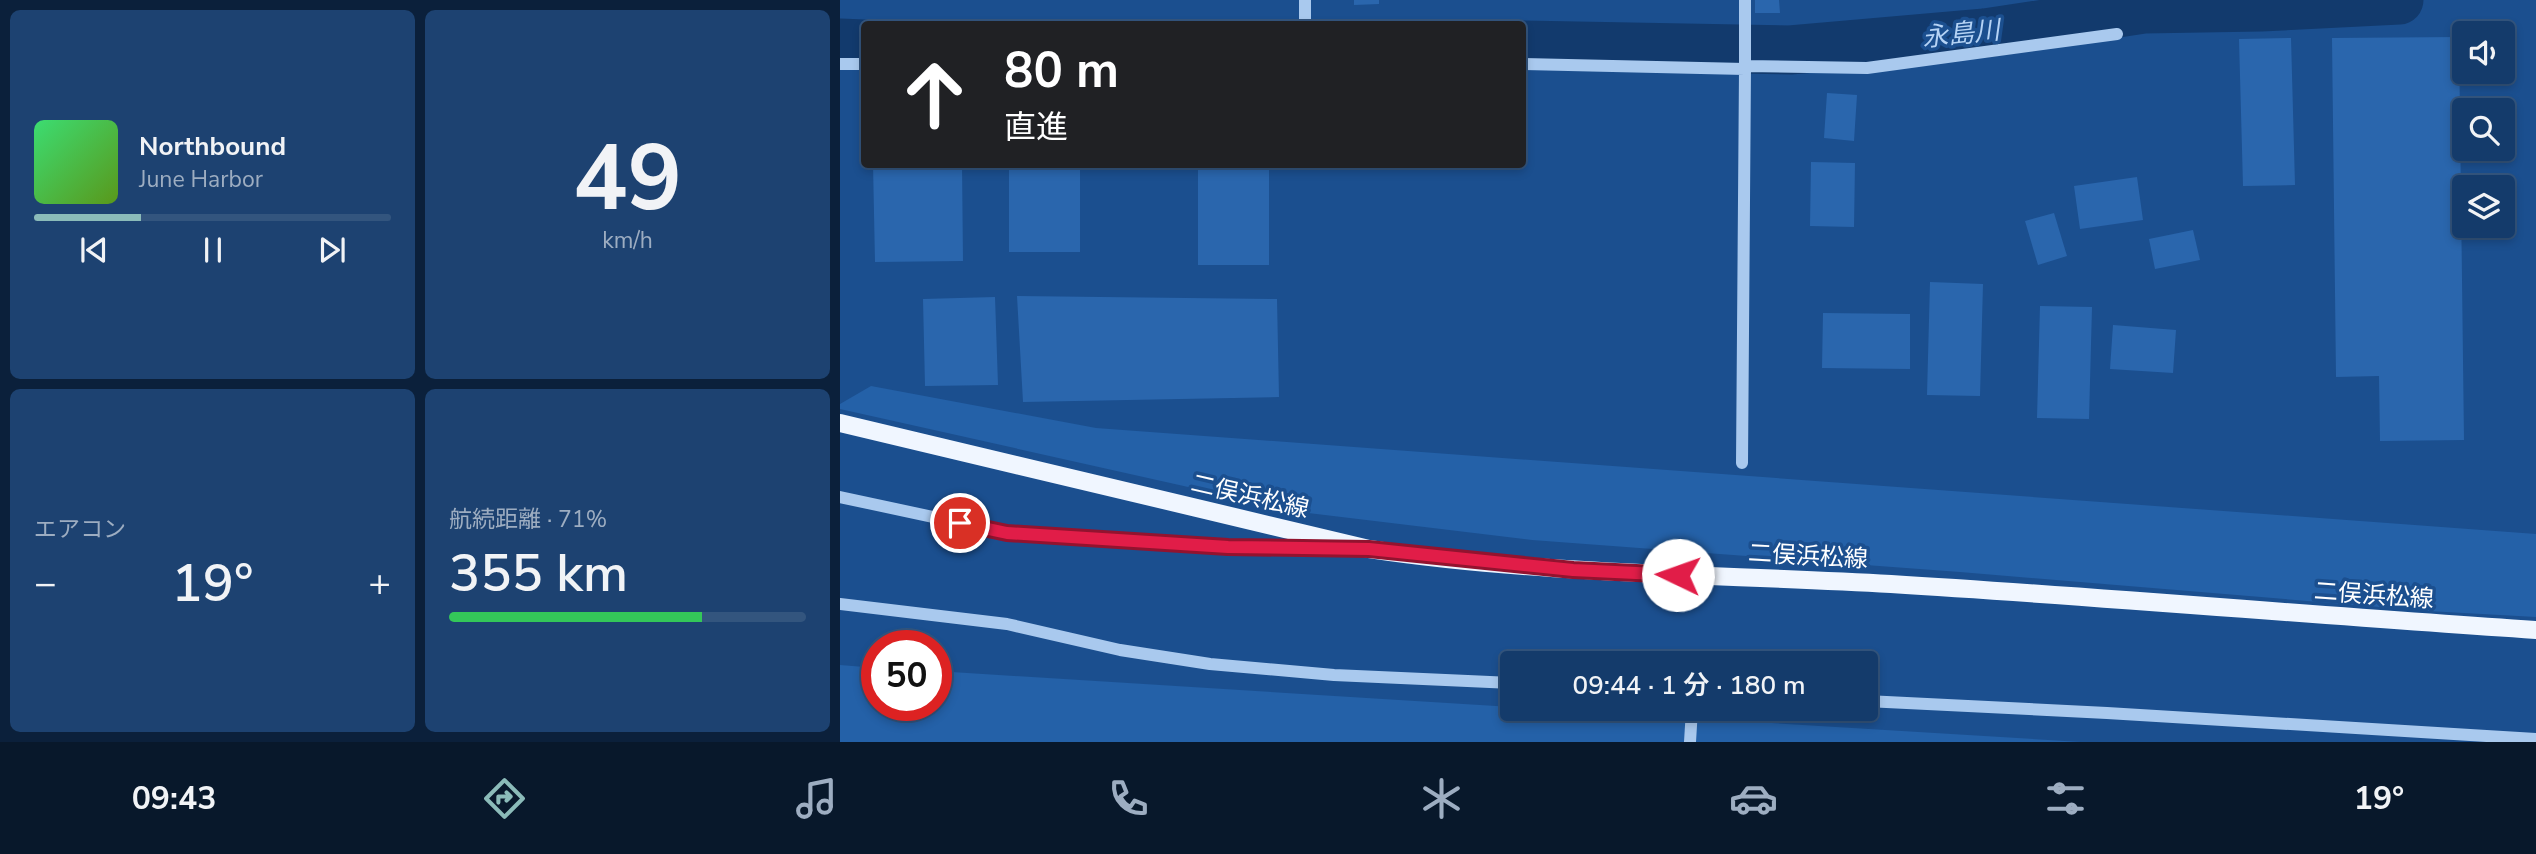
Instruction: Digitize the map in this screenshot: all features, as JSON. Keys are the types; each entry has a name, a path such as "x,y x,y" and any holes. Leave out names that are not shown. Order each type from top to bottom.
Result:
{"main road":[{"name":"二俣浜松線","path":"840,423 1369,549 1573,570 1890,584 2536,630"}],"street":[{"path":"1305,0 1305,21"},
{"path":"1742,463 1745,0"},
{"path":"1526,64 1867,68 2117,34"},
{"path":"840,64 861,64"},
{"path":"840,497 1007,533 1228,547 1369,549"},
{"path":"840,604 1007,624 1120,650 1210,664 1334,675 1500,682"},
{"path":"1878,702 2536,739"},
{"path":"1690,742 1691,721"}],"shaded area":[{"path":"871,386 1096,428 2536,534 2536,617 2428,611 1532,540 1300,512 840,409 840,404"},
{"path":"840,665 861,667 861,721 952,721 952,672 1500,706 1500,721 1739,721 2081,742 840,742"}],"building":[{"path":"1354,0 1379,0 1379,4 1354,5"},
{"path":"1755,0 1779,0 1780,13 1755,13"},
{"path":"2452,37 2452,84 2460,84 2460,98 2452,98 2452,161 2461,161 2461,175 2452,175 2452,238 2461,238 2464,440 2380,441 2379,376 2336,377 2332,38"},
{"path":"2291,38 2295,185 2243,186 2239,39"},
{"path":"1827,93 1857,95 1854,141 1824,138"},
{"path":"1811,162 1855,163 1854,227 1810,226"},
{"path":"873,168 962,168 963,261 875,262"},
{"path":"1009,168 1080,168 1080,252 1009,252"},
{"path":"1198,168 1269,168 1269,265 1198,265"},
{"path":"2137,177 2143,220 2080,229 2074,186"},
{"path":"2054,213 2067,256 2038,265 2025,221"},
{"path":"2193,230 2200,260 2155,269 2149,239"},
{"path":"1930,282 1983,284 1980,396 1927,395"},
{"path":"1017,296 1277,299 1279,397 1023,402"},
{"path":"995,297 998,385 925,386 923,299"},
{"path":"2040,306 2092,307 2089,419 2037,418"},
{"path":"1823,313 1910,314 1910,369 1822,368"},
{"path":"2113,325 2176,330 2173,373 2110,369"}],"waterway":[{"name":"永島川","path":"1526,45 1790,50 1985,33 2144,9 2261,7 2399,0"},
{"name":"永島川","path":"840,43 861,44"}],"route":[{"path":"960,523 1007,533 1228,547 1369,549 1573,570 1678,575"}]}
